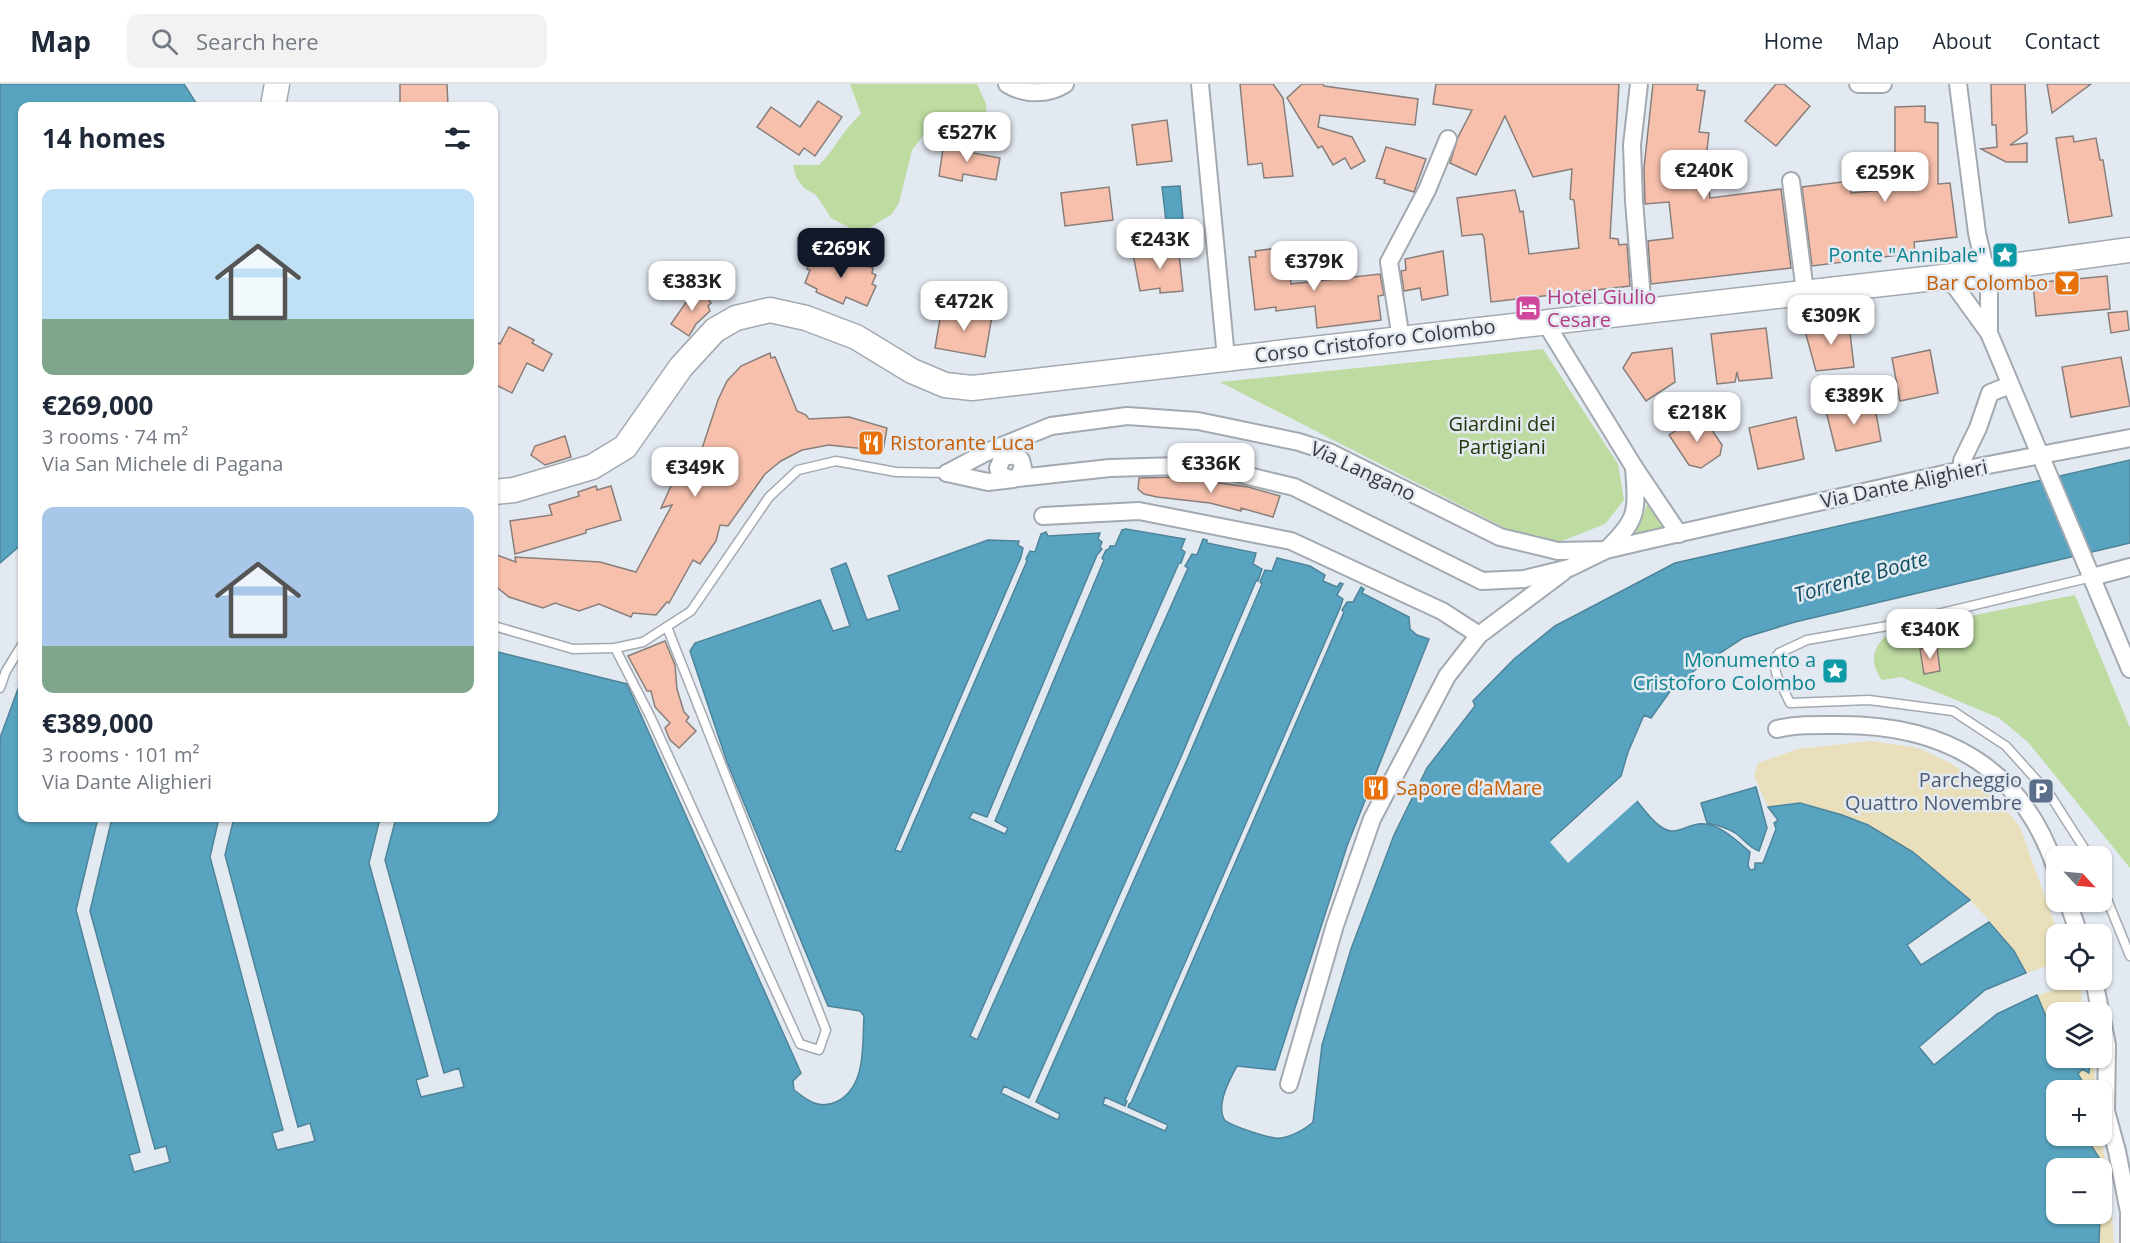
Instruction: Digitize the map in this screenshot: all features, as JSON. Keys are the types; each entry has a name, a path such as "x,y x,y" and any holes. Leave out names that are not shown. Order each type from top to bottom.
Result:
{"main road":[{"path":"274,102 277,84"},
{"name":"Corso Cristoforo Colombo","path":"498,492 514,490 592,467 625,447 695,350 715,330 736,318 770,310 806,318 856,337 912,371 945,385 972,388 1941,278 2130,250"}],"street":[{"path":"1007,84 1016,89 1038,92 1050,91 1065,84"},
{"path":"1200,84 1226,358"},
{"path":"1639,84 1632,144 1643,311"},
{"path":"1858,84 1883,84"},
{"path":"1958,84 1977,233 1987,272 1989,333"},
{"path":"1401,339 1389,261 1427,190 1448,139"},
{"path":"1791,181 1805,292"},
{"path":"1941,278 1955,286 1989,333 2130,669"},
{"path":"1545,322 1634,467 1679,534"},
{"path":"1962,470 1962,461 1978,428 1990,393 2010,386"},
{"name":"Via Langano","path":"946,473 1006,443 1051,426 1127,416 1197,421 1299,442 1329,452 1500,537 1558,551 1606,550 1679,534"},
{"name":"Via Dante Alighieri","path":"1679,534 1962,470 2130,438"},
{"path":"1006,443 1021,460 1022,472 1015,479 1001,475 998,468 1000,460 1007,455 1015,455 1021,460"},
{"path":"998,468 1006,443"},
{"name":"Via Langano","path":"946,473 988,482 1110,468 1180,466 1232,472 1294,487 1482,581 1524,579 1572,566 1606,550"},
{"path":"1606,550 1625,532 1636,509 1634,467"},
{"path":"1043,516 1139,511 1291,541 1442,611 1479,635"},
{"path":"1289,1083 1335,925 1372,819 1447,676 1479,635 1572,566"},
{"path":"2092,577 2130,567"},
{"path":"1777,729 1798,724 1871,725 1936,738 1965,752 2003,781 2022,801 2048,846"},
{"path":"2096,990 2107,1045 2106,1111 2117,1151 2129,1212 2129,1243"}],"lane":[{"path":"498,627 573,649 615,648 643,642 691,611 769,497 798,470 836,461 896,472 946,473"},
{"path":"2083,846 2050,795 2006,746 1953,711 1869,699 1790,703 1777,676 1773,660 1779,653 1807,640 1887,626 2092,577"},
{"path":"615,648 651,716 800,1044 819,1050 826,1030 667,627"},
{"path":"0,688 6,671 18,652"},
{"path":"2112,912 2130,956"}],"green space":[{"path":"850,84 977,84 986,104 987,118 979,126 929,128 912,150 899,203 892,214 868,229 854,230 831,218 816,195 804,188 796,177 793,165 819,165 861,114"},
{"name":"Giardini dei Partigiani","path":"1543,349 1618,464 1624,500 1605,524 1544,548 1220,382"},
{"path":"1648,502 1665,528 1630,539 1640,524"},
{"path":"2075,595 2130,728 2130,868 2028,742 1999,718 1901,677 1882,680 1875,666 1876,648 1890,632"}],"sand":[{"path":"1870,741 1918,748 1950,763 1990,790 2020,827 2046,900 2046,912 2050,912 2054,924 2046,924 2046,966 2026,973 2010,946 1965,896 1911,852 1881,834 1851,819 1805,804 1792,803 1768,807 1754,776 1758,763 1798,749"},
{"path":"2054,990 2081,990 2082,1002 2046,1002 2046,1017 2037,996"},
{"path":"2089,1068 2094,1068 2095,1080 2082,1080 2078,1074 2082,1069 2089,1073"},
{"path":"2103,1146 2104,1158 2100,1158 2092,1147"},
{"path":"2112,1215 2114,1243 2099,1243 2100,1224 2112,1224"}],"water":[{"path":"0,84 184,84 195,102 18,102 18,547 0,563"},
{"path":"1180,186 1183,219 1166,221 1162,187"},
{"name":"Torrente Boate","path":"2130,460 2130,543 1795,622 1743,638 1700,666 1671,690 1651,718 1644,715 1628,752 1621,776 1551,840 1567,861 1636,800 1666,830 1674,831 1705,824 1726,832 1750,852 1748,865 1750,870 1755,869 1755,863 1763,863 1776,829 1774,823 1778,820 1768,807 1800,803 1868,825 1913,852 1970,900 1907,945 1921,965 1989,922 2014,951 2026,973 1985,990 1919,1047 1934,1065 1997,1014 2037,995 2046,1016 2046,1068 2089,1068 2089,1073 2082,1069 2078,1074 2082,1080 2046,1080 2046,1146 2092,1146 2099,1158 2046,1158 2046,1224 2100,1224 2099,1243 0,1243 0,738 18,689 18,822 97,822 76,910 140,1152 129,1155 134,1172 170,1162 166,1146 155,1149 90,911 111,822 218,822 210,857 283,1130 272,1133 277,1150 315,1141 310,1123 298,1127 225,855 233,822 379,822 369,863 428,1076 416,1080 421,1097 464,1087 459,1068 444,1073 385,860 395,822 498,822 498,652 627,684 801,1073 793,1081 794,1090 809,1100 824,1105 836,1102 846,1095 858,1076 864,1016 860,1011 828,1006 727,762 690,651 695,643 820,600 833,631 850,626 831,569 846,563 867,620 900,610 888,576 988,540 1019,541 1018,545 1023,548 1021,557 895,850 901,852 1030,551 1035,552 1041,534 1046,532 1048,536 1100,533 1098,539 1102,542 1100,547 1102,549 1097,555 987,817 973,812 969,818 1005,834 1008,828 995,821 1104,560 1102,558 1106,550 1110,546 1115,546 1122,530 1126,529 1185,539 1181,549 1185,552 1181,563 1179,563 970,1036 977,1040 1188,568 1185,566 1192,554 1197,555 1203,539 1207,540 1207,543 1256,553 1253,564 1262,569 1258,581 1256,581 1181,757 1029,1098 1004,1086 1001,1093 1058,1120 1060,1114 1036,1102 1187,760 1262,584 1260,582 1265,570 1272,571 1277,558 1310,566 1325,575 1323,581 1337,587 1340,583 1343,584 1337,595 1343,599 1340,608 1125,1100 1127,1101 1125,1106 1105,1097 1103,1104 1165,1131 1168,1125 1128,1107 1129,1104 1344,612 1342,610 1347,602 1353,602 1361,587 1364,589 1362,593 1409,617 1410,629 1417,635 1429,639 1347,846 1275,1070 1237,1066 1225,1092 1222,1106 1224,1119 1256,1133 1280,1138 1296,1133 1313,1122 1322,1045 1351,949 1394,835 1427,768 1475,706 1473,701 1514,659 1555,626 1675,563"},
{"path":"1756,787 1767,828 1759,851 1732,831 1707,823 1701,803"}],"pier":[{"path":"1621,778 1555,841 1568,857 1634,798 1639,799 1568,863 1550,842"}],"building":[{"path":"400,84 447,84 448,102 400,102"},
{"path":"1240,84 1273,84 1283,98 1293,176 1264,178 1262,163 1248,165"},
{"path":"1302,84 1323,84 1324,86 1418,99 1415,125 1320,115 1318,127 1352,137 1365,161 1351,169 1345,158 1333,165 1322,146 1318,148 1287,98"},
{"path":"1436,84 1619,84 1610,238 1618,239 1619,245 1627,244 1630,286 1491,302 1484,238 1482,234 1462,236 1457,198 1515,190 1520,212 1523,211 1529,254 1579,248 1574,200 1570,199 1572,169 1533,177 1505,116 1476,175 1450,163 1458,137 1472,110 1433,104"},
{"path":"1653,84 1698,84 1697,90 1705,91 1699,132 1709,133 1706,158 1710,198 1781,189 1791,268 1651,284 1648,241 1673,238 1669,202 1645,204 1644,168"},
{"path":"1776,84 1784,84 1810,106 1776,146 1745,121"},
{"path":"1991,84 2025,84 2027,133 2010,145 2027,143 2027,162 2006,162 1981,149 1997,147 1996,125 1992,125"},
{"path":"2047,84 2091,84 2052,113"},
{"path":"818,101 842,117 815,156 804,148 799,155 757,127 771,107 800,127"},
{"path":"1925,106 1925,122 1938,123 1938,184 1950,183 1957,237 1914,242 1915,253 1812,266 1802,187 1850,181 1851,193 1895,189 1895,107"},
{"path":"1167,120 1172,161 1137,165 1132,125"},
{"path":"2073,136 2074,142 2096,138 2100,160 2103,160 2112,216 2069,223 2056,138"},
{"path":"944,142 969,147 968,152 1000,158 996,180 963,174 962,181 939,176"},
{"path":"1386,147 1426,159 1414,192 1384,183 1385,180 1376,178"},
{"path":"1109,187 1113,220 1065,226 1061,193"},
{"path":"1178,245 1183,291 1160,293 1160,288 1140,291 1133,254 1154,252 1154,248"},
{"path":"1287,247 1291,284 1380,274 1384,295 1378,296 1381,320 1317,328 1315,306 1276,311 1276,307 1255,310 1249,257 1256,257 1255,251"},
{"path":"1443,251 1448,295 1422,300 1420,288 1404,291 1401,271 1406,270 1405,259"},
{"path":"813,252 835,262 838,254 873,268 872,273 876,275 872,284 876,286 867,306 846,297 843,304 816,292 817,289 805,283"},
{"path":"2107,276 2110,309 2036,316 2033,283"},
{"path":"698,285 711,303 708,306 710,311 696,324 689,336 671,324"},
{"path":"942,307 992,316 985,357 935,348"},
{"path":"2127,311 2129,330 2111,333 2108,313"},
{"path":"1837,321 1838,326 1849,324 1854,367 1816,371 1805,331 1813,330 1812,324"},
{"path":"509,327 534,340 532,343 552,354 543,371 527,363 512,393 498,386 498,343 500,344"},
{"path":"1766,328 1772,378 1739,381 1737,372 1735,382 1717,384 1711,334"},
{"path":"1672,348 1675,382 1646,401 1623,368 1632,353"},
{"path":"1930,350 1938,393 1900,401 1892,358"},
{"path":"770,353 771,358 775,357 797,411 809,419 849,417 887,428 883,451 829,445 802,450 781,461 765,474 728,526 720,525 716,541 700,564 693,560 669,603 667,602 656,615 633,613 631,617 599,604 579,611 555,603 543,608 509,597 498,588 498,555 516,562 515,557 600,562 636,572 672,505 661,508 677,473 692,479 718,400 727,381 741,366"},
{"path":"2121,357 2130,406 2071,417 2062,367"},
{"path":"1874,402 1881,441 1836,451 1826,411"},
{"path":"1701,414 1722,445 1720,455 1701,468 1689,465 1669,435"},
{"path":"1796,417 1804,459 1758,469 1749,428"},
{"path":"565,436 571,457 545,465 531,455 535,446"},
{"path":"1178,477 1248,487 1280,496 1273,517 1241,508 1241,511 1210,503 1157,497 1144,494 1138,489 1139,478"},
{"path":"596,486 597,490 611,486 621,520 515,554 510,521 552,515 549,505 579,496 578,492"},
{"path":"665,641 675,665 677,689 684,712 689,717 686,721 696,731 679,748 670,740 665,728 670,723 655,707 651,691 647,691 628,656"},
{"path":"1937,647 1940,671 1924,674 1920,649"}],"place":[{"name":"Ponte \"Annibale\"","path":"2005,255"},
{"name":"Bar Colombo","path":"2067,283"},
{"name":"Hotel Giulio Cesare","path":"1528,308"},
{"name":"Ristorante Luca","path":"871,443"},
{"name":"Monumento a Cristoforo Colombo","path":"1835,671"},
{"name":"Sapore d’aMare","path":"1376,788"},
{"name":"Parcheggio Quattro Novembre","path":"2041,791"}]}
